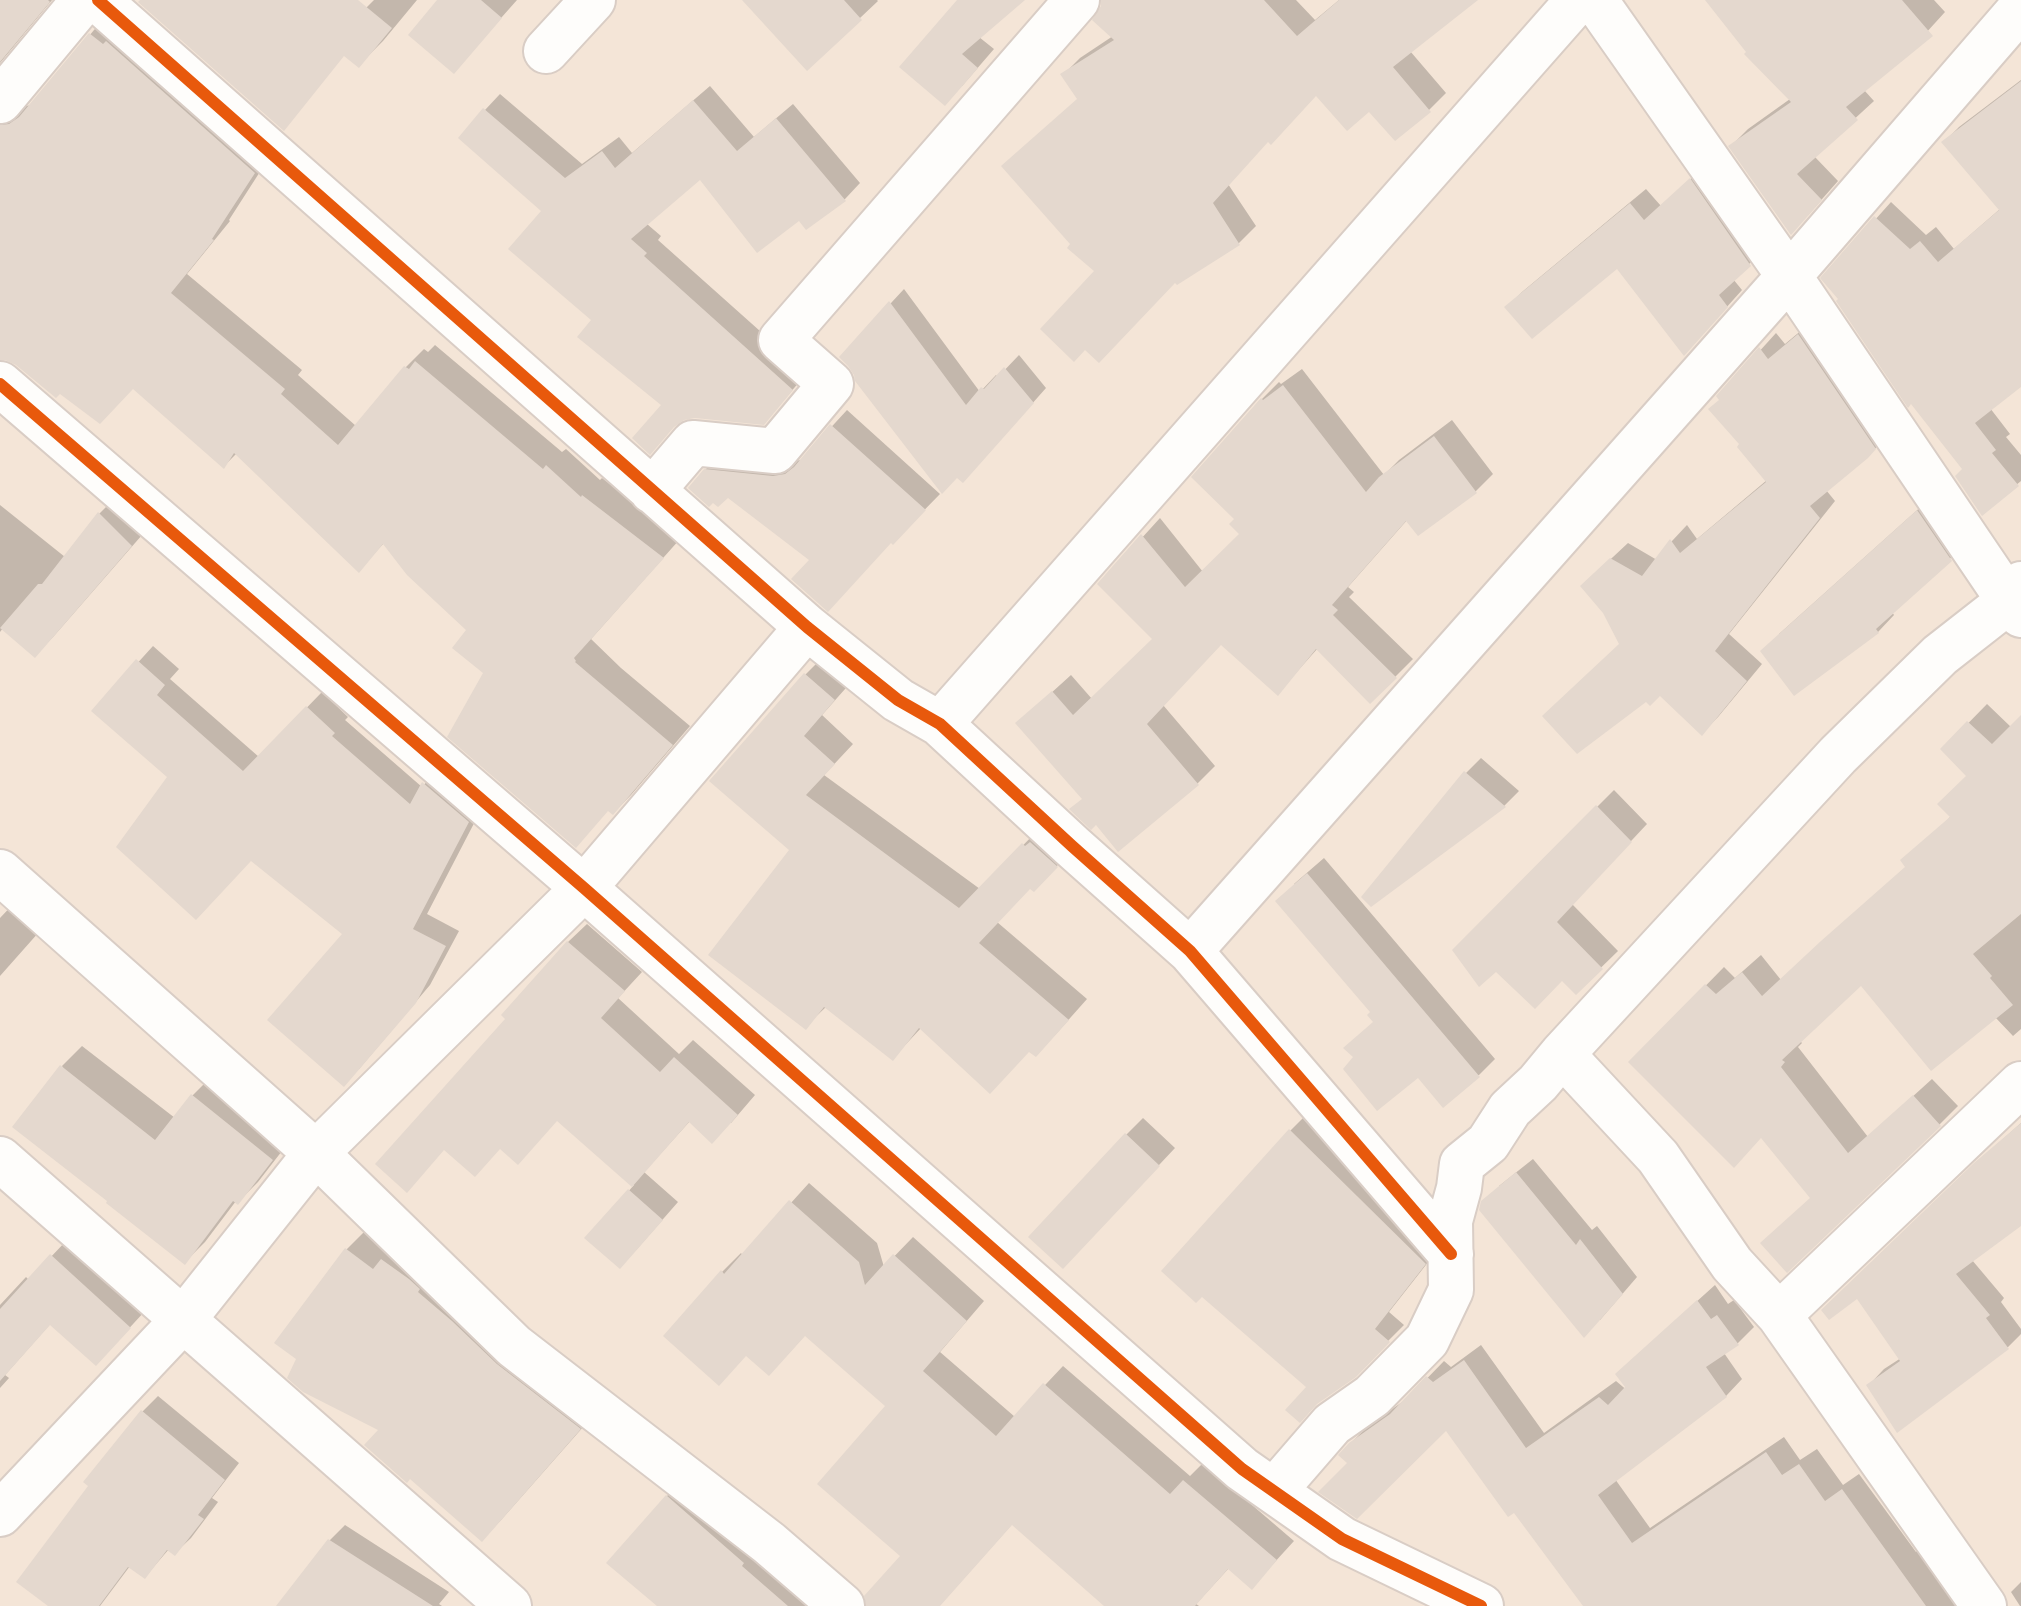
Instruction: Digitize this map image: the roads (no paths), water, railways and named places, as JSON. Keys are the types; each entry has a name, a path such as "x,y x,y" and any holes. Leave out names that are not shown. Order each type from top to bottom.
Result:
{"street":[{"path":"0,101 84,0"},
{"path":"98,0 807,627 898,700 940,724 1190,951 1451,1254"},
{"path":"546,51 593,0"},
{"path":"652,491 693,443 775,451 831,384 781,340 1077,0"},
{"path":"940,724 1578,0"},
{"path":"1274,1491 1332,1424 1372,1396 1427,1340 1451,1290 1450,1221 1462,1164 1488,1143 1510,1109 1538,1083 1838,755 1940,655 2017,600 1595,0"},
{"path":"1190,951 1789,276 2021,8"},
{"path":"0,384 584,888 1242,1469 1342,1539 1481,1606"},
{"path":"0,1514 183,1320 316,1153 584,888 807,627"},
{"path":"0,872 316,1153 514,1346 769,1543 842,1606"},
{"path":"1562,1054 1658,1157 1732,1264 1779,1315 1984,1606"},
{"path":"1779,1315 2021,1084"},
{"path":"0,1159 509,1606"}]}
